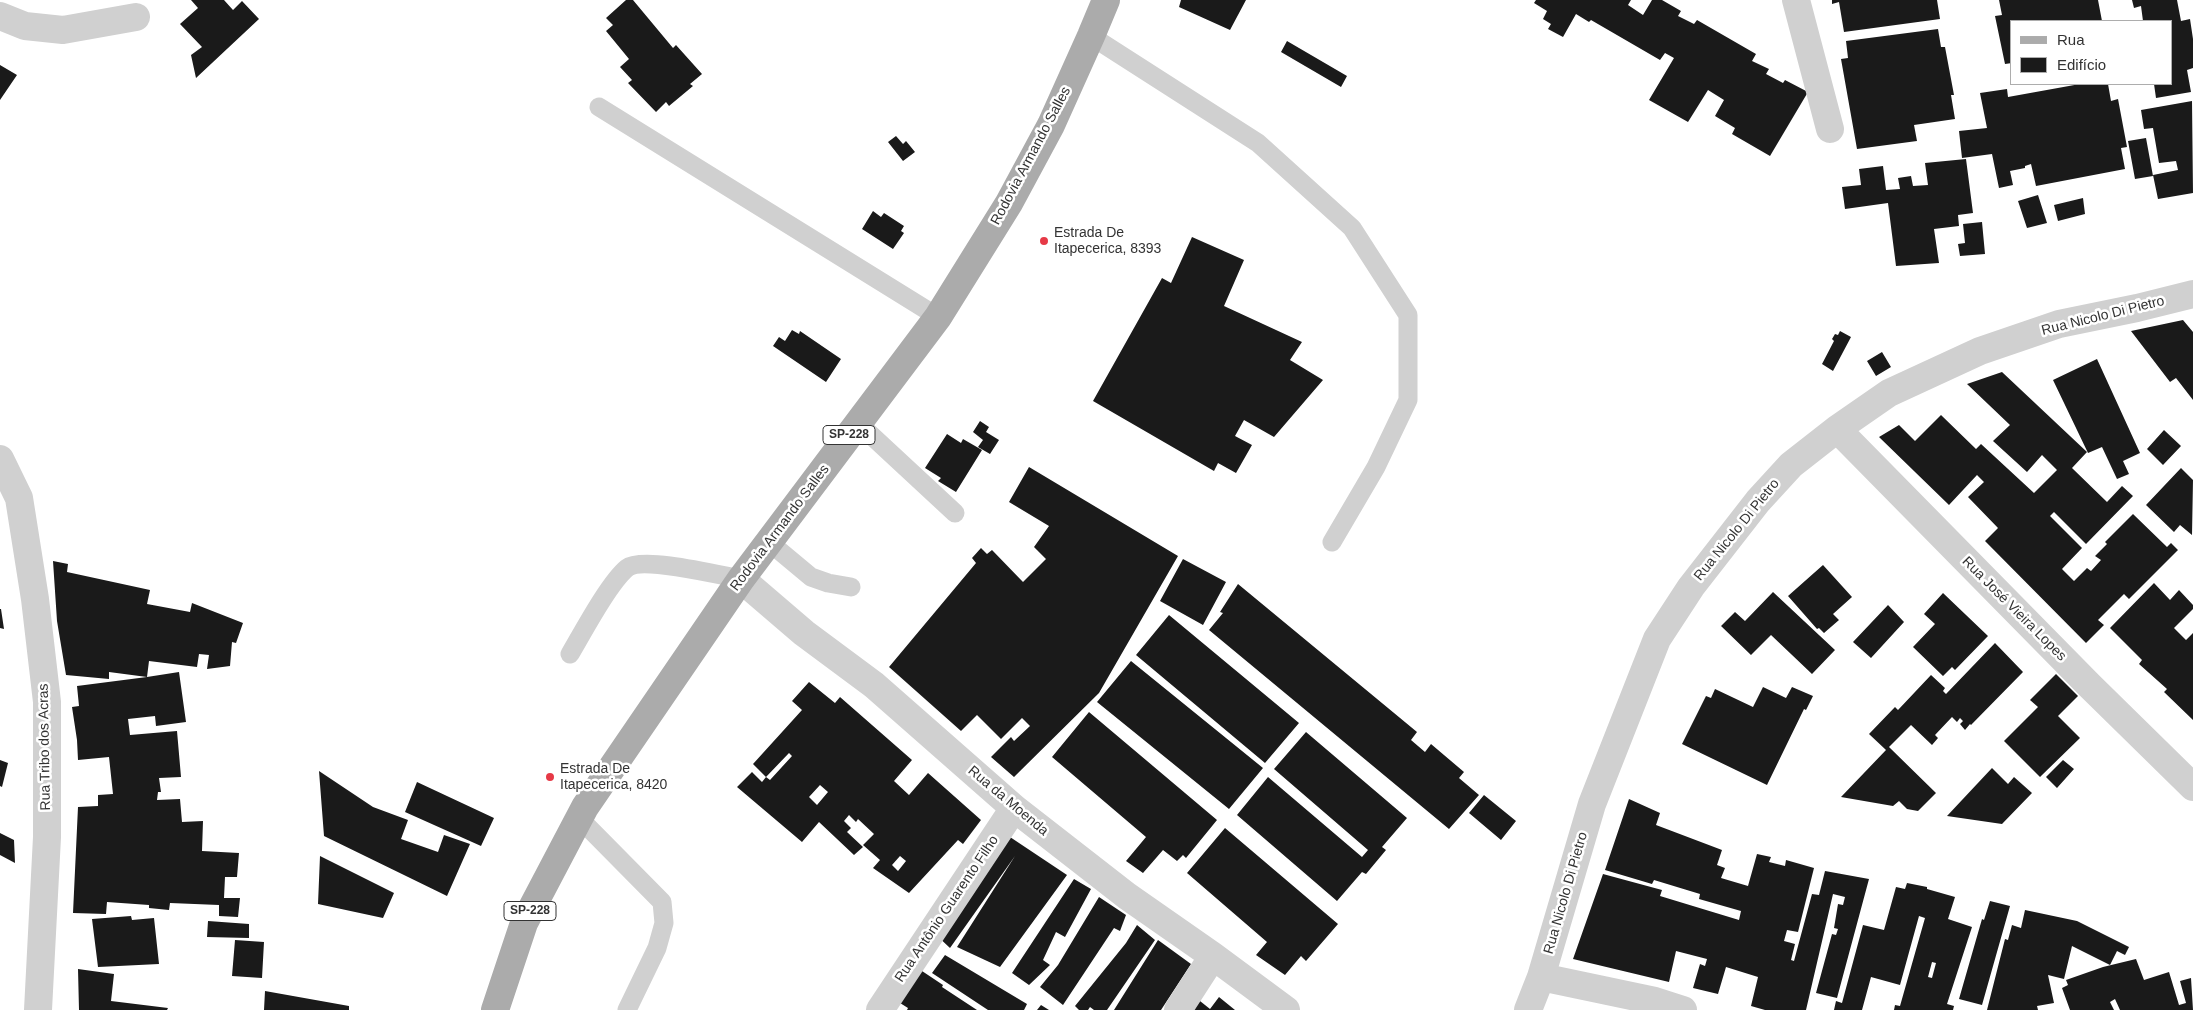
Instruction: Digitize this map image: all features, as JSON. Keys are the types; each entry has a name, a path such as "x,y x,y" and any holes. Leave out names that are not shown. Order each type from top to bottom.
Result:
{"main road":[{"name":"Rodovia Armando Salles","path":"495,1010 524,923 578,817 740,579 938,318 1009,203 1050,125 1092,36 1106,0"}],"street":[{"path":"1796,0 1830,128"},
{"path":"0,16 25,26 63,30 136,17"},
{"name":"Rua Nicolo Di Pietro","path":"1528,1010 1541,977 1592,804 1658,639 1691,587 1758,501 1791,465 1837,428 1888,393 1980,351 2059,324 2193,294"},
{"name":"Rua José Vieira Lopes","path":"1837,428 2089,685 2193,786"},
{"name":"Rua Tribo dos Acras","path":"0,459 19,498 47,702 47,836 38,1010"},
{"name":"Rua da Moenda","path":"740,579 804,633 874,685 1014,808 1127,896 1286,1010"},
{"name":"Rua Antônio Guarento Filho","path":"880,1010 1014,808"},
{"path":"1178,1010 1213,956"},
{"path":"1541,977 1683,1010"}],"lane":[{"path":"1092,36 1258,143 1352,228 1408,315 1408,400 1376,467 1332,542"},
{"path":"599,107 938,318"},
{"path":"858,423 955,514"},
{"path":"769,542 811,577 828,583 851,587"},
{"path":"570,654 615,582 629,566 650,563 740,579"},
{"path":"578,817 662,902 664,923 657,948 627,1010"}],"building":[{"path":"191,0 224,0 233,10 242,1 259,19 196,78 191,55 202,47 180,24 198,8"},
{"path":"626,0 633,0 673,48 676,45 702,74 690,84 693,86 669,106 666,102 656,112 628,83 632,80 620,67 629,59 606,31 613,25 606,18"},
{"path":"1181,0 1246,0 1230,30 1179,7"},
{"path":"1536,0 1631,0 1628,5 1643,15 1652,0 1662,0 1681,11 1678,16 1694,24 1697,20 1756,54 1752,61 1769,69 1766,74 1783,83 1785,80 1808,92 1770,156 1732,134 1735,128 1715,116 1724,100 1708,90 1688,122 1649,100 1674,58 1665,53 1660,60 1591,20 1589,22 1576,14 1563,37 1548,29 1551,24 1543,19 1547,11 1534,3"},
{"path":"1832,0 1937,0 1940,19 1844,32 1839,2 1832,4"},
{"path":"1999,0 2098,0 2102,20 2010,20 2010,63 2005,64 1995,16 2002,15"},
{"path":"2132,0 2177,0 2181,21 2190,19 2193,39 2193,68 2187,70 2191,92 2156,98 2154,85 2173,85 2173,20 2143,20 2141,6 2134,8"},
{"path":"1938,29 1941,47 1945,47 1954,95 1951,95 1955,119 1914,125 1917,141 1857,149 1841,59 1848,58 1846,41"},
{"path":"1287,41 1347,76 1341,87 1281,52"},
{"path":"0,65 17,75 0,100"},
{"path":"2074,85 2108,85 2111,101 2118,99 2127,147 2121,148 2125,169 2036,186 2031,164 2025,166 2025,168 2010,171 2013,185 1999,188 1992,154 1962,158 1959,131 1987,128 1980,93 2007,89 2008,97"},
{"path":"2192,101 2193,193 2158,199 2153,175 2178,170 2176,161 2159,163 2153,128 2144,129 2141,110"},
{"path":"896,136 903,144 906,141 915,152 903,161 888,142"},
{"path":"2146,138 2153,176 2135,179 2128,141"},
{"path":"1966,159 1973,213 1958,215 1959,226 1934,229 1939,263 1896,266 1888,203 1845,209 1842,187 1861,185 1859,169 1883,166 1886,190 1900,189 1898,178 1911,176 1913,186 1928,185 1925,163"},
{"path":"2038,195 2047,223 2027,228 2018,201"},
{"path":"2083,198 2085,214 2058,221 2054,205"},
{"path":"873,211 881,217 884,213 904,226 901,231 904,233 893,249 862,229"},
{"path":"1982,222 1985,254 1960,256 1958,244 1965,243 1963,224"},
{"path":"1192,237 1244,260 1224,306 1302,342 1290,360 1323,380 1274,437 1244,420 1235,436 1252,445 1236,473 1218,463 1214,471 1093,401 1162,278 1171,283"},
{"path":"2183,320 2193,332 2193,400 2176,378 2170,382 2131,331"},
{"path":"792,330 799,334 800,331 841,359 826,382 773,346 779,337 785,341"},
{"path":"1840,331 1851,337 1833,371 1822,364 1834,341 1832,339"},
{"path":"1882,352 1891,367 1876,376 1867,361"},
{"path":"2097,359 2140,453 2123,461 2129,474 2117,479 2102,447 2088,453 2053,380"},
{"path":"2002,372 2087,452 2072,468 2107,502 2122,486 2133,496 2086,544 2054,512 2050,516 2082,548 2062,569 2074,581 2087,568 2091,571 2101,560 2095,556 2107,544 2105,542 2133,514 2167,547 2171,543 2178,550 2129,599 2124,594 2098,620 2104,625 2086,643 1985,541 1998,528 1968,497 1984,482 1977,475 1949,505 1879,437 1899,425 1915,441 1941,415 1976,449 1981,444 2034,493 2057,470 2042,455 2027,472 1993,441 2010,425 1967,384"},
{"path":"980,421 989,427 986,432 999,440 990,454 978,447 983,440 973,432"},
{"path":"2164,430 2181,446 2163,465 2147,449"},
{"path":"947,434 961,443 963,439 982,450 956,492 938,481 941,478 925,468"},
{"path":"1029,467 1178,556 1099,693 1014,777 991,757 1011,737 1014,741 1030,726 1022,718 1001,739 977,715 961,731 889,667 976,563 972,558 981,548 987,554 992,550 1023,582 1046,559 1034,547 1049,526 1009,502"},
{"path":"2181,468 2193,480 2192,535 2180,525 2174,532 2146,505"},
{"path":"1183,559 1226,582 1203,625 1160,601"},
{"path":"53,561 68,564 67,572 150,590 147,604 190,612 192,603 243,623 236,643 232,642 230,666 207,669 209,655 199,654 197,667 149,661 147,677 109,672 109,679 66,675 57,621"},
{"path":"1823,565 1852,597 1833,614 1839,620 1824,633 1819,628 1817,629 1788,596"},
{"path":"2154,583 2170,600 2179,590 2193,605 2193,609 2174,628 2186,640 2193,633 2193,720 2164,692 2167,689 2139,664 2142,660 2110,628"},
{"path":"1238,584 1417,732 1411,740 1425,752 1431,744 1464,772 1459,778 1479,795 1449,829 1209,630 1223,613 1220,612"},
{"path":"1773,592 1835,650 1812,674 1771,635 1751,655 1721,626 1735,612 1745,621"},
{"path":"1943,593 1988,636 1955,670 1952,667 1943,676 1913,647 1935,624 1924,614"},
{"path":"1888,605 1904,622 1871,658 1853,642"},
{"path":"1,609 4,629 0,628"},
{"path":"1169,615 1299,723 1265,763 1136,655"},
{"path":"1995,643 2023,672 1971,725 1965,730 1960,724 1963,721 1960,718 1957,722 1952,717 1935,735 1938,738 1932,745 1911,725 1889,747 1936,793 1918,811 1907,809 1899,801 1893,806 1841,797 1886,750 1869,734 1895,707 1898,710 1931,675 1945,688 1943,691 1946,694"},
{"path":"1131,661 1263,768 1229,809 1097,702"},
{"path":"179,672 186,722 156,726 155,716 128,719 130,735 177,731 181,777 159,778 161,792 158,792 157,800 180,799 182,822 203,821 202,851 239,853 237,877 225,877 224,898 240,898 238,917 219,916 219,905 170,903 169,910 149,908 149,905 107,902 106,914 73,913 78,807 98,806 98,795 113,794 109,757 78,760 72,707 79,706 77,686"},
{"path":"2056,674 2078,696 2058,716 2080,738 2040,777 2004,741 2038,707 2030,700"},
{"path":"809,682 835,703 840,697 912,760 894,781 909,795 928,773 981,820 963,844 958,840 909,893 873,868 880,860 863,845 874,834 858,819 856,822 849,815 844,821 851,828 847,832 863,847 854,855 819,822 802,842 737,787 752,772 762,782 766,777 753,764 802,710 792,701","holes":["789,753 792,756 770,780 766,777","820,785 828,792 817,805 809,797","900,856 906,861 898,871 892,865"]},
{"path":"1763,687 1786,698 1792,687 1813,696 1806,710 1804,709 1767,785 1682,744 1706,696 1711,698 1715,689 1753,707"},
{"path":"1089,712 1217,820 1186,858 1183,855 1177,861 1163,850 1143,873 1126,861 1146,837 1052,757"},
{"path":"1306,732 1407,818 1382,847 1386,850 1366,874 1362,872 1337,901 1237,815 1268,777 1362,857 1368,850 1274,769"},
{"path":"0,760 8,763 2,787 0,786"},
{"path":"2063,760 2074,769 2057,788 2046,777"},
{"path":"1992,768 2008,784 2014,777 2032,793 2002,824 1947,816"},
{"path":"319,771 373,807 408,820 401,839 438,852 444,835 470,844 447,896 324,836"},
{"path":"417,782 494,818 481,846 405,812"},
{"path":"1484,795 1516,821 1501,840 1469,813"},
{"path":"1629,799 1660,813 1656,825 1722,850 1717,865 1725,868 1721,878 1748,886 1757,854 1771,857 1769,862 1785,866 1786,860 1814,868 1798,932 1787,930 1784,941 1795,944 1791,960 1794,961 1812,894 1819,895 1825,871 1869,879 1837,998 1816,993 1832,934 1836,935 1838,929 1834,928 1838,904 1843,905 1845,897 1833,894 1806,1010 1765,1010 1751,1006 1758,977 1726,967 1718,994 1693,988 1700,964 1705,966 1707,959 1676,951 1669,982 1573,959 1603,874 1662,890 1660,896 1739,920 1741,911 1699,899 1700,894 1654,880 1652,884 1605,870"},
{"path":"1225,828 1338,924 1306,961 1301,956 1285,975 1256,955 1267,942 1187,873"},
{"path":"1001,831 1067,875 1000,967 957,947 1015,856 950,948 934,933"},
{"path":"0,833 14,840 15,863 0,855"},
{"path":"320,856 394,893 383,918 318,904"},
{"path":"1074,879 1091,889 1065,937 1056,932 1043,960 1050,965 1029,985 1012,973"},
{"path":"1907,883 1927,887 1927,889 1955,897 1948,919 1972,927 1947,1004 1954,1006 1953,1010 1894,1010 1895,1005 1900,1006 1925,918 1919,916 1900,985 1871,977 1862,1010 1834,1010 1836,1001 1842,1003 1863,925 1884,930 1896,887 1905,889","holes":["1932,962 1936,963 1932,978 1928,977"]},
{"path":"1099,897 1126,915 1120,931 1114,928 1063,1005 1040,987 1058,965"},
{"path":"1990,901 2010,906 1982,1005 1959,999 1982,919 1984,920"},
{"path":"2025,910 2077,921 2129,947 2125,955 2117,951 2110,965 2072,946 2064,979 2048,975 2054,1003 2037,1006 2038,1010 1987,1010 2005,939 2008,940 2012,925 2021,928"},
{"path":"131,916 132,920 154,918 159,964 98,967 92,919"},
{"path":"208,921 249,924 249,938 207,937"},
{"path":"1137,925 1155,940 1107,1010 1094,1010 1090,1007 1088,1010 1079,1010 1075,1006 1126,943"},
{"path":"235,940 264,942 262,978 232,976"},
{"path":"1158,940 1191,964 1161,1010 1114,1010"},
{"path":"945,955 1027,1004 1024,1010 988,1010 932,973"},
{"path":"2136,959 2144,980 2169,972 2179,1005 2186,1003 2180,981 2191,978 2193,1010 2120,1010 2115,999 2110,1002 2114,1010 2070,1010 2062,988 2068,985 2066,980 2103,967"},
{"path":"913,965 977,1010 907,1010 908,1008 892,998"},
{"path":"78,969 114,974 111,1001 168,1008 167,1010 79,1010"},
{"path":"265,991 349,1006 349,1010 264,1010"},
{"path":"1219,997 1235,1010 1193,1010 1200,1001 1210,1009"},
{"path":"1041,1005 1049,1010 1037,1010"}],"place":[{"name":"Estrada De Itapecerica, 8393","path":"1044,241"},
{"name":"Estrada De Itapecerica, 8420","path":"550,777"}]}
